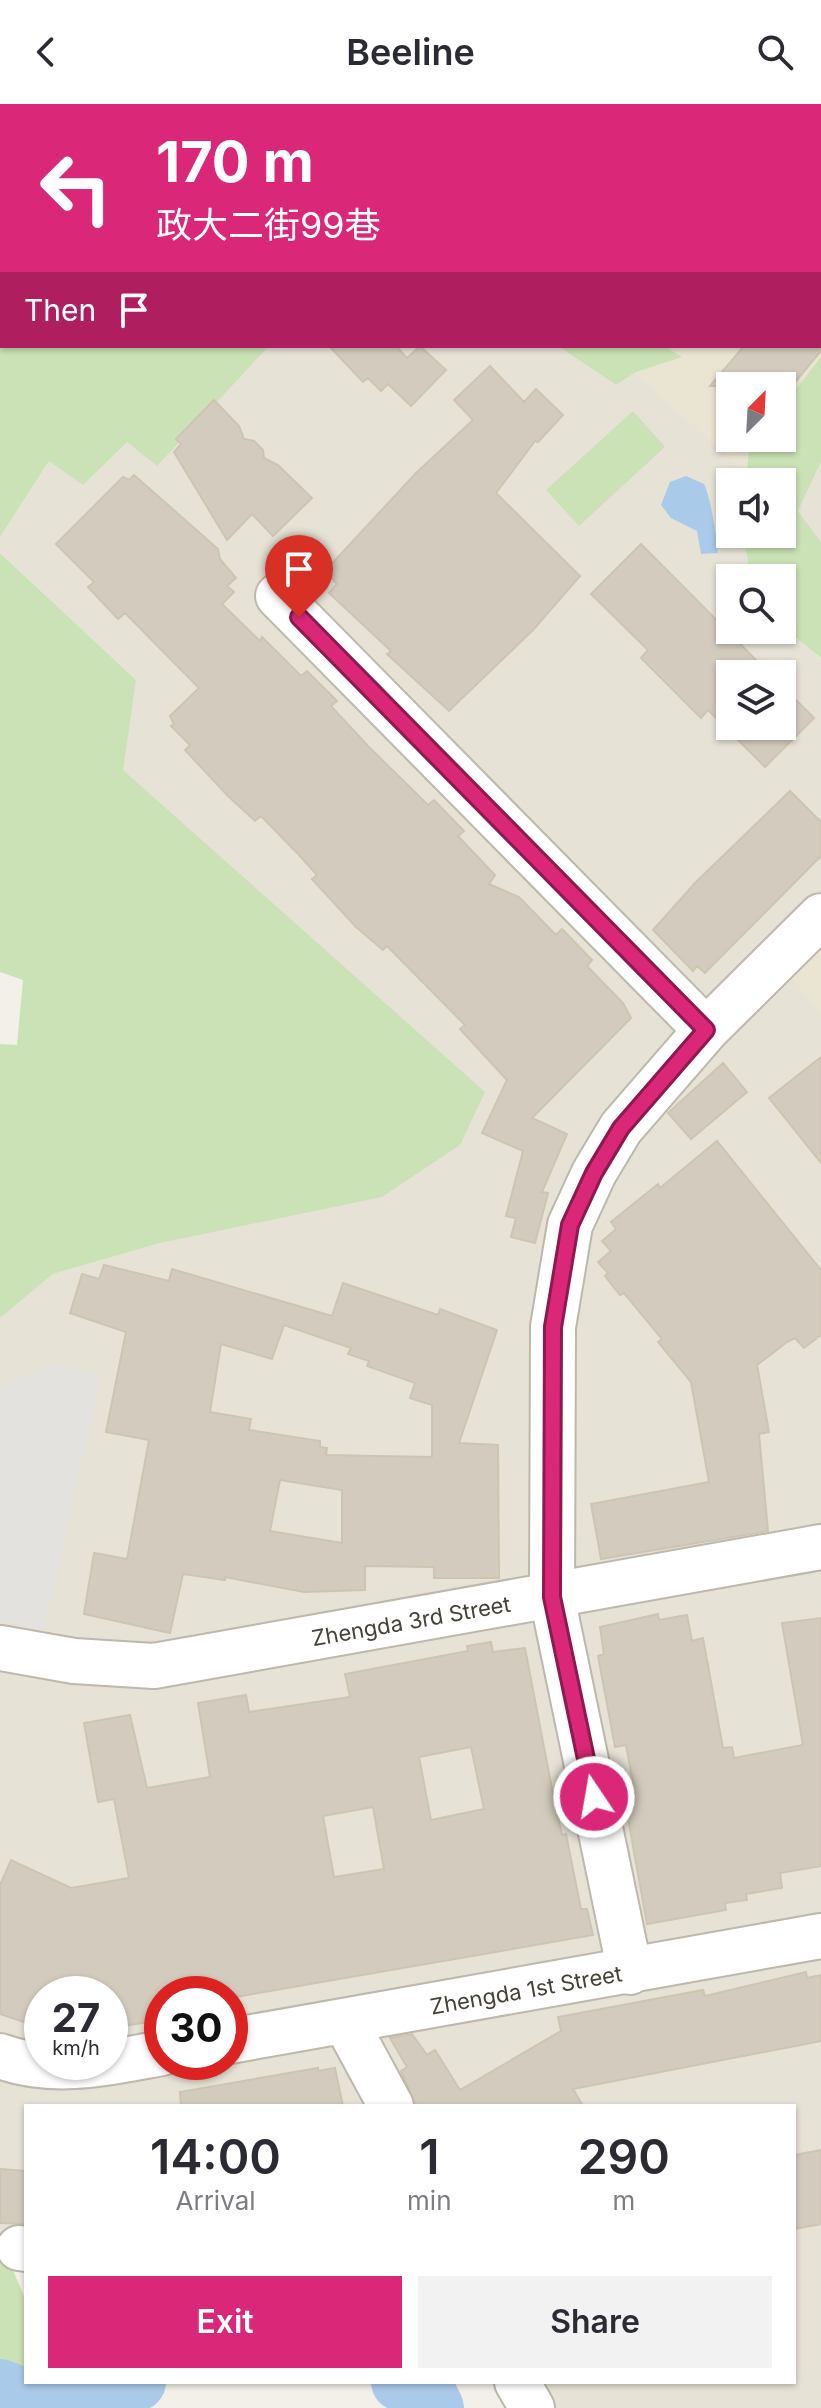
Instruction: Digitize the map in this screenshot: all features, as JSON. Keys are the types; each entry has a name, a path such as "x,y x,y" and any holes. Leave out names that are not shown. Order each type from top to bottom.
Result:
{"street":[{"path":"278,596 706,1030"},
{"path":"630,1972 552,1597 553,1327 570,1225 594,1173 621,1128 706,1030 821,916"},
{"name":"Zhengda 3rd Street","path":"0,1648 74,1661 154,1666 821,1547"},
{"name":"Zhengda 1st Street","path":"248,2038 821,1936"},
{"path":"345,2021 390,2104"},
{"path":"0,2056 21,2064 72,2067 144,2056"},
{"path":"518,2384 532,2408"},
{"path":"542,2384 556,2408"}],"shaded area":[{"path":"267,348 561,348 616,385 636,372 716,445 716,452 724,452 742,468 716,468 716,548 746,548 748,564 716,564 716,644 796,644 796,637 821,658 821,925 791,976 821,1013 821,2408 549,2408 544,2384 796,2384 796,2104 24,2104 24,2246 0,2246 0,1318 53,1274 160,1243 122,770 136,680 0,553 0,537 49,461 127,442 157,465"},
{"path":"606,348 821,348 821,399 796,437 796,372 716,372 716,445"},
{"path":"723,452 787,452 776,468 741,468"},
{"path":"821,462 821,542 798,511"},
{"path":"821,945 821,1013 790,976"},
{"path":"55,1364 101,1374 44,1630 0,1620 0,1385"}],"green space":[{"path":"0,348 267,348 157,466 127,442 83,485 49,461 0,537"},
{"path":"561,348 667,348 682,357 636,372 616,385"},
{"path":"821,357 821,462 798,511 821,542 821,658 796,637 796,564 748,564 746,548 796,548 796,468 747,468 749,452 796,452 796,389"},
{"path":"633,411 665,447 579,526 546,490"},
{"path":"0,553 136,680 123,770 485,1092 460,1145 382,1197 160,1243 53,1274 0,1318 0,1044 17,1045 23,980 0,972"},
{"path":"0,2246 24,2296 24,2384 61,2384 70,2408 0,2408"}],"water":[{"path":"686,476 704,484 718,553 701,554 697,531 671,518 661,505 670,482"}],"building":[{"path":"331,348 398,348 407,358 422,348 446,370 411,406 388,384 381,391 368,378 363,382"},
{"path":"742,348 821,348 796,381 796,372 722,372"},
{"path":"490,366 524,402 536,389 563,415 538,442 535,441 496,493 580,576 533,630 449,711 387,654 391,651 329,593 337,584 325,571 416,473 473,420 454,400"},
{"path":"214,400 239,426 244,439 254,441 263,450 264,458 278,465 312,498 273,536 252,514 227,540 174,452 181,444 176,439"},
{"path":"134,475 218,549 220,559 236,578 227,586 234,592 222,604 260,641 262,637 301,676 307,671 337,701 331,706 368,746 428,805 434,800 464,831 458,836 495,875 489,884 519,897 556,935 562,929 592,960 587,966 623,1003 631,1018 532,1118 567,1134 542,1192 548,1193 535,1243 511,1237 516,1218 506,1216 523,1151 482,1133 507,1080 460,1029 465,1025 387,946 383,950 356,927 312,879 317,875 299,855 261,816 255,821 185,750 190,745 171,726 174,724 170,716 199,688 125,613 118,619 88,587 94,582 56,544 123,477 129,480"},
{"path":"641,544 716,620 716,644 740,644 756,660 716,660 716,718 708,710 701,718 641,658 648,650 591,594"},
{"path":"796,700 814,718 796,736"},
{"path":"738,740 792,740 765,767"},
{"path":"790,791 821,822 821,856 705,973 697,966 693,971 653,930 695,883"},
{"path":"821,1057 821,1163 769,1098"},
{"path":"723,1063 747,1092 691,1139 668,1113"},
{"path":"717,1141 821,1270 821,1335 804,1348 795,1338 757,1365 769,1432 759,1434 768,1531 601,1559 591,1504 709,1482 691,1382 658,1342 662,1339 624,1293 620,1295 605,1276 608,1273 598,1262 611,1251 602,1241 616,1229 611,1222 658,1184 660,1188"},
{"path":"104,1265 169,1281 172,1269 332,1316 343,1283 438,1315 440,1309 497,1330 459,1443 498,1445 499,1578 434,1578 434,1567 365,1566 365,1590 304,1592 225,1577 225,1580 183,1574 170,1633 84,1614 94,1553 127,1559 149,1440 106,1432 126,1332 70,1313 82,1274 99,1279","holes":["284,1325 351,1348 348,1354 369,1361 367,1366 415,1383 410,1398 432,1405 432,1457 326,1455 327,1448 320,1447 320,1441 249,1430 251,1419 210,1412 221,1344 272,1359","280,1480 342,1490 342,1543 270,1531"]},
{"path":"658,1614 659,1620 687,1615 692,1641 703,1638 723,1748 732,1747 734,1758 803,1745 782,1623 821,1618 821,1866 780,1873 782,1888 746,1894 747,1900 725,1903 726,1910 647,1924 624,1796 635,1794 626,1745 615,1747 598,1656 604,1654 600,1627"},
{"path":"491,1642 493,1652 525,1648 562,1835 566,1834 581,1909 587,1909 593,1935 248,1995 248,1976 144,1976 144,2023 128,2025 128,1976 24,1976 24,2022 0,2014 0,1885 11,1860 71,1888 129,1878 114,1799 98,1802 84,1723 130,1715 147,1788 210,1777 198,1703 246,1695 249,1712 350,1697 345,1674 468,1651 467,1646","holes":["471,1747 484,1809 431,1820 419,1757","373,1807 384,1869 334,1877 323,1816"]},
{"path":"806,1972 807,1978 821,1975 821,2041 573,2089 582,2104 415,2104 401,2071 407,2067 390,2038 412,2034 427,2055 435,2050 460,2090 561,2031 558,2017 703,1990 705,1996"},
{"path":"318,2068 318,2071 335,2068 343,2104 181,2104 180,2092"},
{"path":"821,2150 821,2224 796,2229 796,2155"},
{"path":"0,2169 24,2171 24,2224 0,2223"}],"waterway":[{"path":"0,2388 38,2403 128,2384"},
{"path":"405,2384 428,2394 435,2408"}],"route":[{"path":"299,617 706,1030 621,1128 594,1173 570,1225 553,1327 552,1597 594,1797"}]}
